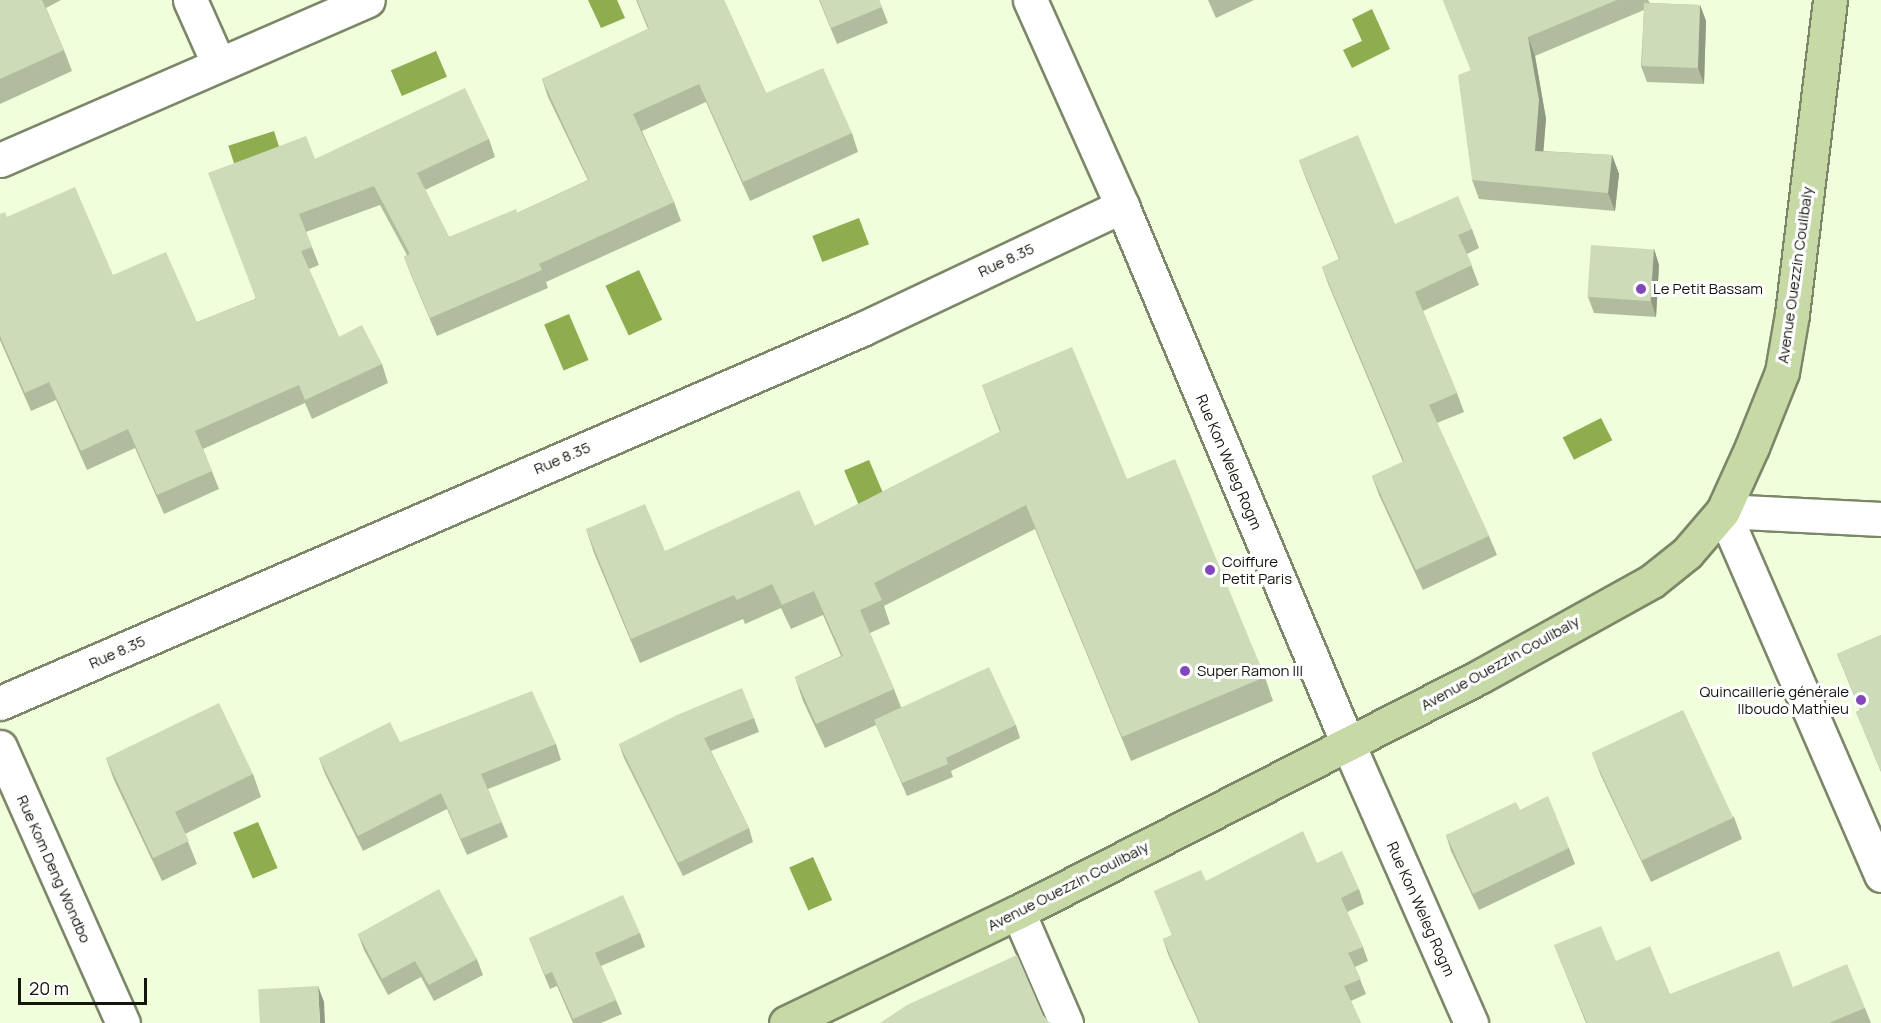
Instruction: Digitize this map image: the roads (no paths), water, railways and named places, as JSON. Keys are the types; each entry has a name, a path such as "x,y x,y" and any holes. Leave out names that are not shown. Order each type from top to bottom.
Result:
{"main road":[{"name":"Avenue Ouezzin Coulibaly","path":"786,1023 1018,912 1479,677 1652,581 1687,553 1723,511 1782,372 1793,302 1830,0"}],"street":[{"path":"190,0 218,63"},
{"path":"0,160 218,63 368,0"},
{"name":"Rue Kon Weleg Rogm","path":"1030,0 1122,206 1348,744 1471,1023"},
{"name":"Rue 8.35","path":"0,703 862,329 1122,206"},
{"path":"1881,519 1723,511 1881,875"},
{"name":"Rue Kom Deng Wondbo","path":"0,747 123,1023"},
{"path":"1018,912 1066,1023"}],"place":[{"name":"Le Petit Bassam","path":"1641,289"},
{"name":"Coiffure Petit Paris","path":"1210,570"},
{"name":"Super Ramon III","path":"1185,671"},
{"name":"Quincaillerie générale Ilboudo Mathieu","path":"1861,700"}]}
